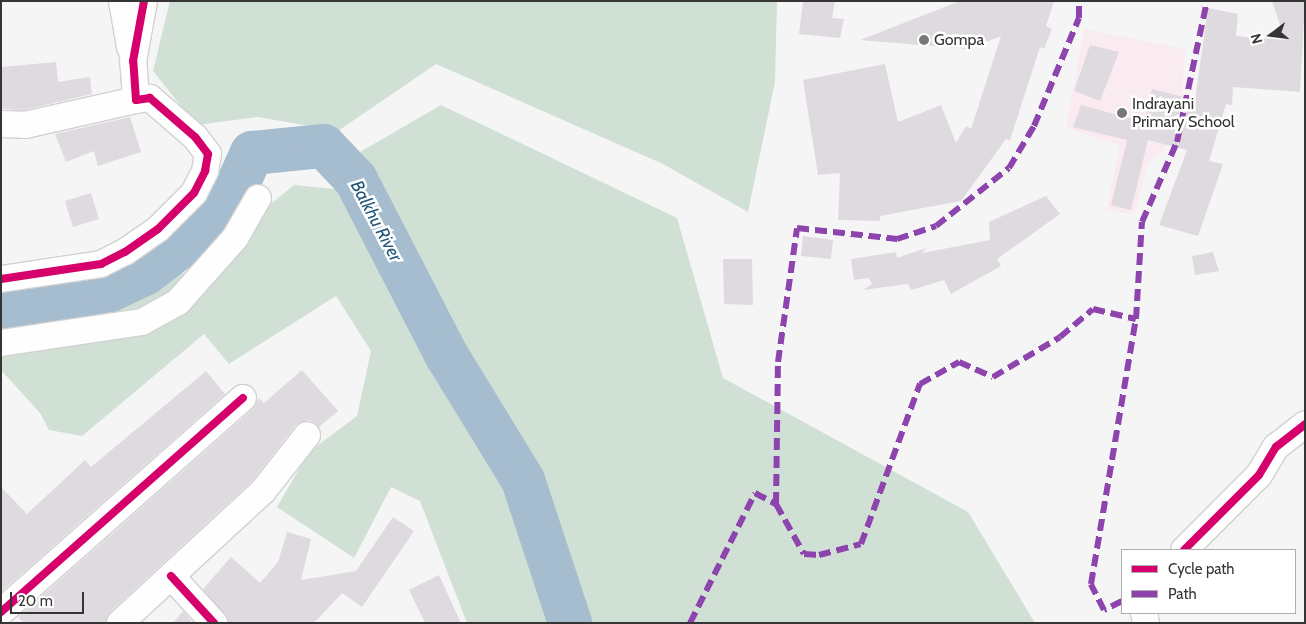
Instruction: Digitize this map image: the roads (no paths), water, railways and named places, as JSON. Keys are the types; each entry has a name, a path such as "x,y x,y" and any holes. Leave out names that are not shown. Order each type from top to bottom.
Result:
{"street":[{"path":"122,1 133,61 136,100"},
{"path":"133,61 144,1"},
{"path":"1,124 25,125 150,98 195,137 208,154 194,193 158,229 101,264 1,278"},
{"path":"1,343 142,322 178,302 235,238 258,198"},
{"path":"1,612 243,398"},
{"path":"1185,549 1259,475 1276,447 1305,424"},
{"path":"120,623 263,491 307,435"},
{"path":"171,576 214,623"}],"waterway":[{"name":"Balkhu River","path":"1,312 108,291 146,273 192,238 238,184 252,153 324,146 356,180 447,356 523,480 570,623"}],"place":[{"name":"Gompa","path":"924,40"},
{"name":"Indrayani Primary School","path":"1122,113"}]}
